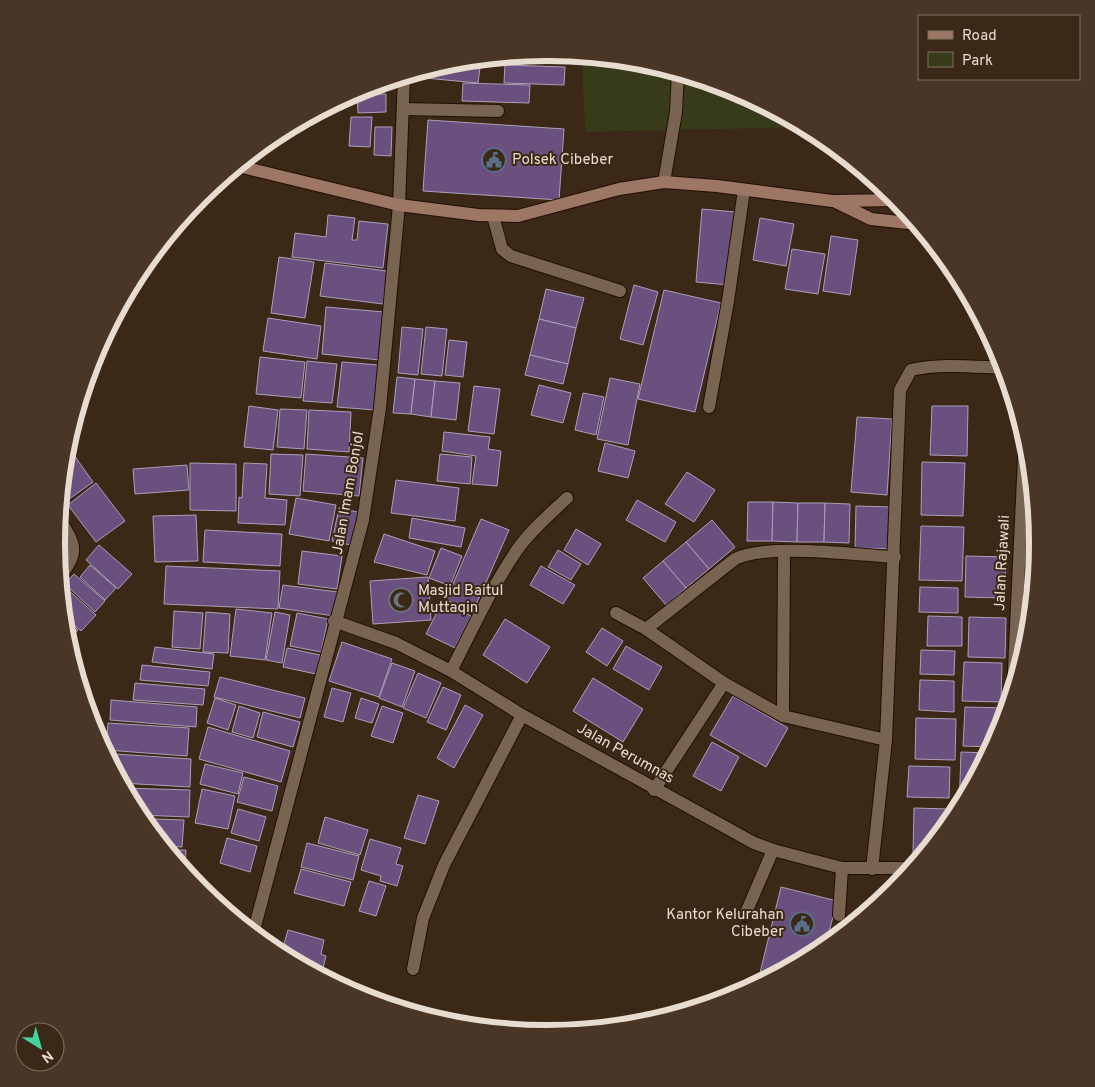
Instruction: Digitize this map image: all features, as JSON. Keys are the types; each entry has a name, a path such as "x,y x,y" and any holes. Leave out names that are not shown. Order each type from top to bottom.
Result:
{"street":[{"path":"664,182 676,112 678,80"},
{"name":"Jalan Imam Bonjol","path":"255,927 334,621 351,569 364,511 380,408 399,205 404,84"},
{"path":"403,109 498,111"},
{"path":"246,168 399,205 441,212 493,216 518,216 619,189 664,182 832,200 886,199"},
{"path":"709,407 728,301 744,190"},
{"path":"832,200 871,220 905,221"},
{"path":"493,216 502,249 511,256 620,291"},
{"path":"872,869 886,740 900,390 904,378 911,370 944,366 996,368"},
{"name":"Jalan Rajawali","path":"1014,662 1024,468"},
{"path":"451,671 495,584 518,549 540,523 568,498"},
{"path":"65,529 73,541 74,555 66,567"},
{"path":"646,630 735,559 747,553 784,551 894,557"},
{"path":"783,716 784,551"},
{"path":"616,613 646,630 724,683 783,716 886,740"},
{"name":"Jalan Perumnas","path":"334,621 396,644 451,671 522,715 654,790 773,850 842,868 904,868"},
{"path":"654,790 724,683"},
{"path":"413,969 423,918 444,866 522,715"},
{"path":"745,915 773,850"},
{"path":"840,915 842,868"}],"green space":[{"path":"582,62 642,71 703,87 761,111 791,127 585,132"}],"building":[{"path":"505,65 565,67 564,85 504,83"},
{"path":"480,66 478,83 425,78 453,71"},
{"path":"463,83 530,85 529,103 462,101"},
{"path":"372,94 386,94 386,112 358,113 357,101"},
{"path":"351,117 372,117 370,147 349,146"},
{"name":"Polsek Cibeber","path":"428,120 564,129 559,200 423,191"},
{"path":"375,127 392,127 391,156 374,155"},
{"path":"702,209 735,212 729,285 696,282"},
{"path":"328,215 355,218 352,240 357,240 359,221 388,224 383,268 292,257 295,233 326,237"},
{"path":"760,218 794,224 786,266 753,260"},
{"path":"831,236 858,240 850,295 823,291"},
{"path":"792,249 825,254 818,294 785,289"},
{"path":"279,257 314,262 305,318 271,313"},
{"path":"325,263 387,271 383,304 320,296"},
{"path":"634,285 658,292 643,345 620,339"},
{"path":"546,289 584,298 576,328 539,319"},
{"path":"664,290 721,303 695,412 638,399"},
{"path":"326,307 384,312 379,360 322,354"},
{"path":"268,318 321,326 317,359 263,351"},
{"path":"539,319 576,328 568,364 530,355"},
{"path":"402,327 423,329 418,375 398,373"},
{"path":"426,327 447,329 442,376 421,374"},
{"path":"449,340 467,342 463,377 445,375"},
{"path":"530,355 568,364 563,384 525,375"},
{"path":"260,357 305,362 301,398 256,394"},
{"path":"307,361 337,364 332,403 303,401"},
{"path":"342,362 379,365 375,410 337,407"},
{"path":"397,377 415,379 411,414 393,413"},
{"path":"610,378 640,384 628,445 597,439"},
{"path":"415,379 435,381 431,417 411,414"},
{"path":"435,381 460,383 456,420 431,417"},
{"path":"539,385 571,393 563,423 531,415"},
{"path":"474,386 500,389 494,434 468,431"},
{"path":"583,393 604,397 596,435 575,430"},
{"path":"249,406 278,410 273,450 244,447"},
{"path":"932,406 968,406 967,456 930,455"},
{"path":"280,409 307,410 304,449 277,447"},
{"path":"309,410 351,412 349,452 307,449"},
{"path":"857,417 892,419 887,495 851,492"},
{"path":"444,432 490,437 488,449 501,451 497,486 472,484 476,456 442,451"},
{"path":"605,443 635,451 628,478 598,471"},
{"path":"271,454 303,455 300,496 269,494"},
{"path":"306,454 363,458 359,496 303,491"},
{"path":"440,454 472,457 470,484 437,481"},
{"path":"74,455 93,482 67,500 69,481"},
{"path":"922,462 965,463 963,516 921,515"},
{"path":"190,463 236,464 236,511 190,510"},
{"path":"244,463 267,464 265,498 287,500 285,525 238,523 239,497 242,498"},
{"path":"187,465 189,490 135,494 133,469"},
{"path":"687,472 715,490 694,522 665,504"},
{"path":"396,480 459,488 455,521 391,513"},
{"path":"96,483 125,521 96,542 68,505"},
{"path":"296,498 336,505 329,541 289,534"},
{"path":"637,500 676,522 665,542 626,520"},
{"path":"748,502 773,502 772,541 747,541"},
{"path":"773,502 798,503 797,542 772,541"},
{"path":"798,503 825,503 824,542 797,542"},
{"path":"825,503 850,504 849,543 824,542"},
{"path":"856,506 893,507 892,549 855,548"},
{"path":"339,508 362,513 355,546 332,541"},
{"path":"196,515 198,561 155,562 153,516"},
{"path":"412,518 465,528 461,547 409,538"},
{"path":"481,519 509,530 473,612 446,600"},
{"path":"712,520 735,547 709,569 686,542"},
{"path":"921,526 964,527 962,581 919,580"},
{"path":"576,529 601,544 588,565 564,550"},
{"path":"205,530 282,534 280,566 203,562"},
{"path":"384,534 435,551 427,575 374,562"},
{"path":"686,542 709,569 686,588 663,561"},
{"path":"99,545 132,574 118,589 86,560"},
{"path":"441,548 462,556 450,586 429,578"},
{"path":"558,550 581,564 571,580 548,567"},
{"path":"302,551 342,556 337,589 298,584"},
{"path":"966,556 1006,557 1005,598 965,597"},
{"path":"663,561 686,588 666,605 643,578"},
{"path":"90,565 116,588 105,600 80,577"},
{"path":"166,566 280,571 278,609 164,604"},
{"path":"541,566 575,585 563,604 530,585"},
{"path":"74,574 105,601 95,612 67,586 67,582"},
{"name":"Masjid Baitul Muttaqin","path":"428,577 431,620 373,624 370,581"},
{"path":"283,585 338,592 334,616 279,608"},
{"path":"920,587 958,588 958,613 919,612"},
{"path":"67,589 96,615 81,631 72,623"},
{"path":"442,602 471,616 455,648 426,634"},
{"path":"236,609 272,613 265,660 230,656"},
{"path":"174,611 203,613 200,649 172,647"},
{"path":"206,612 230,614 228,653 203,652"},
{"path":"275,612 290,615 282,663 266,660"},
{"path":"297,613 328,619 321,652 290,646"},
{"path":"928,616 962,617 962,646 927,646"},
{"path":"969,617 1006,618 1005,658 968,657"},
{"path":"505,619 550,647 527,683 483,655"},
{"path":"73,625 78,630 74,634"},
{"path":"602,628 623,641 607,666 586,652"},
{"path":"342,642 392,659 379,697 329,681"},
{"path":"626,646 662,667 649,690 613,669"},
{"path":"155,647 214,654 212,669 152,662"},
{"path":"287,648 320,655 316,674 283,667"},
{"path":"921,650 955,651 954,675 920,674"},
{"path":"964,662 1002,663 1001,702 962,701"},
{"path":"392,663 415,671 402,707 379,698"},
{"path":"142,665 210,672 208,686 140,680"},
{"path":"418,673 441,683 426,718 403,708"},
{"path":"220,677 305,698 300,718 214,697"},
{"path":"593,678 643,709 623,742 573,711"},
{"path":"920,680 954,681 954,712 919,710"},
{"path":"135,683 205,689 203,705 133,700"},
{"path":"443,687 461,695 446,730 427,722"},
{"path":"332,688 351,693 343,722 324,717"},
{"path":"733,696 788,728 766,767 710,735"},
{"path":"215,698 236,705 228,730 207,723"},
{"path":"361,698 379,704 372,723 355,718"},
{"path":"111,700 197,707 196,727 110,720"},
{"path":"465,705 483,715 454,768 437,758"},
{"path":"239,706 260,713 253,738 232,732"},
{"path":"382,706 403,713 393,743 371,736"},
{"path":"965,707 1001,708 985,747 963,746"},
{"path":"263,712 300,722 293,747 257,737"},
{"path":"916,718 956,719 955,760 915,759"},
{"path":"108,723 189,728 187,756 112,750 107,739"},
{"path":"208,727 290,751 281,782 199,759"},
{"path":"712,742 739,757 721,791 693,776"},
{"path":"961,752 982,753 965,785 960,793"},
{"path":"115,754 191,759 190,787 129,783"},
{"path":"205,764 243,773 238,794 200,784"},
{"path":"909,766 950,767 949,798 907,797"},
{"path":"244,777 278,786 272,811 237,802"},
{"path":"132,788 190,790 189,817 150,815"},
{"path":"202,789 235,796 228,829 195,823"},
{"path":"418,795 439,801 425,844 404,838"},
{"path":"914,808 949,809 930,837 917,853 913,853"},
{"path":"238,809 266,817 259,841 231,833"},
{"path":"325,817 368,830 360,855 318,843"},
{"path":"155,819 184,820 182,847 173,846 155,822"},
{"path":"227,838 257,846 250,872 220,863"},
{"path":"370,839 401,848 396,864 403,866 397,886 380,881 381,876 361,870"},
{"path":"307,843 359,856 353,880 301,867"},
{"path":"176,850 186,850 185,861"},
{"path":"301,869 351,882 344,906 294,893"},
{"path":"369,881 386,886 376,916 359,911"},
{"name":"Kantor Kelurahan Cibeber","path":"781,887 837,901 828,935 789,961 759,977"},
{"path":"288,930 324,940 321,954 326,956 323,970 278,943 284,944"}],"place":[{"name":"Polsek Cibeber","path":"494,160"},
{"name":"Masjid Baitul Muttaqin","path":"401,600"},
{"name":"Kantor Kelurahan Cibeber","path":"802,924"}]}
